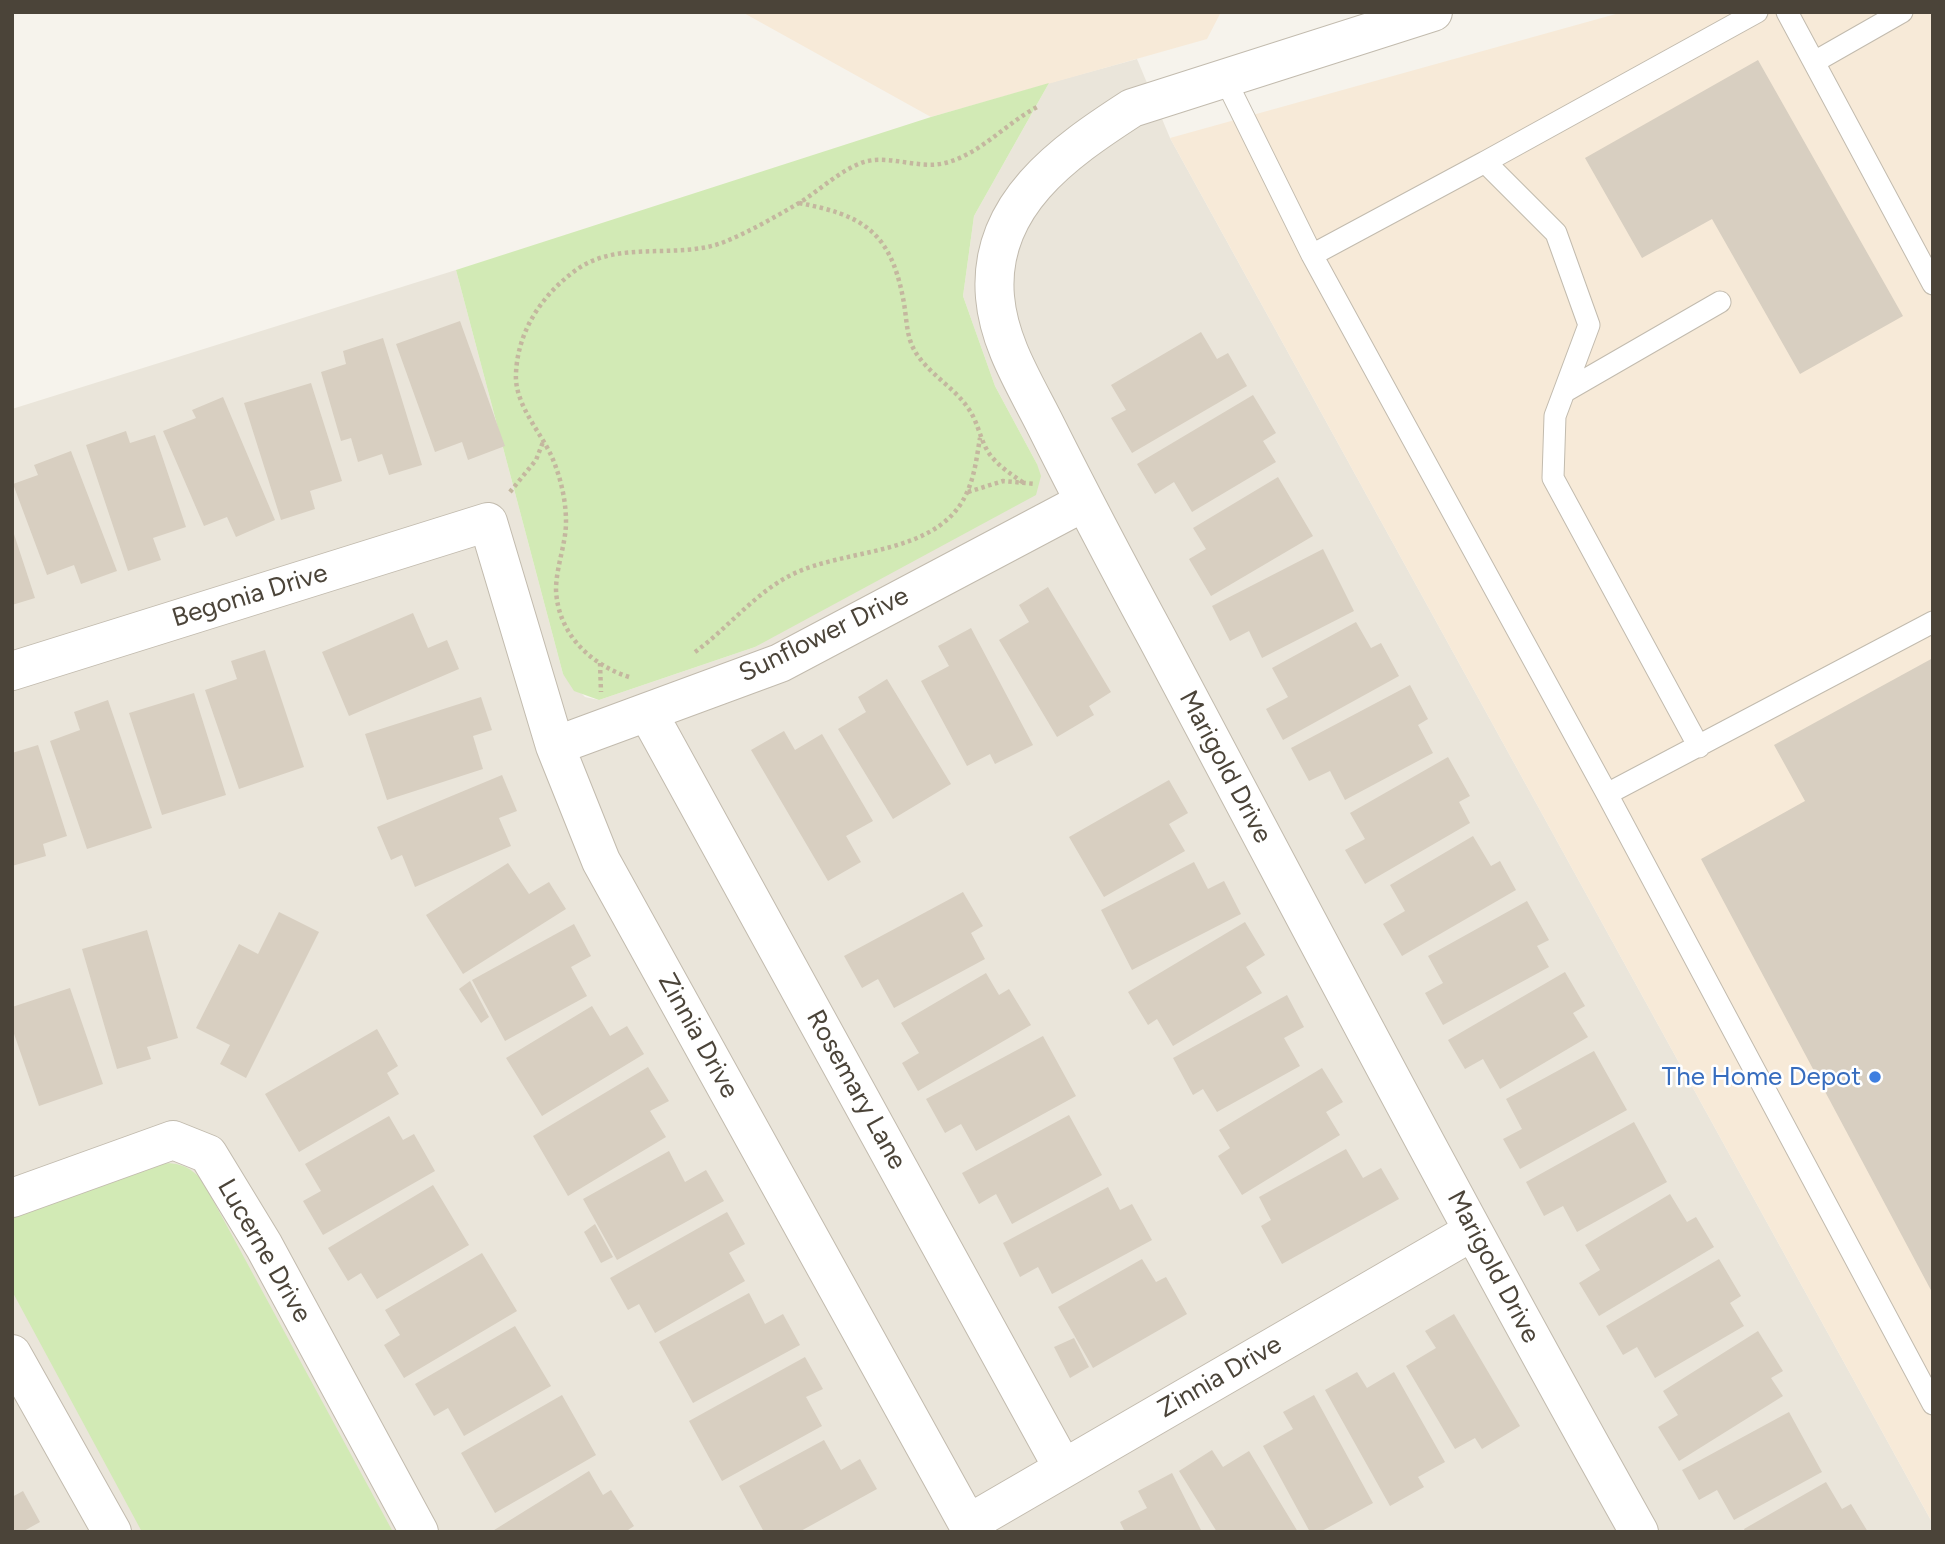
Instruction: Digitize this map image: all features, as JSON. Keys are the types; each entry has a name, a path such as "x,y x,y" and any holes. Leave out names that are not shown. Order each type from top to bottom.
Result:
{"street":[{"name":"Marigold Drive","path":"1433,12 1132,108 1080,141 1064,153 1034,184 1003,233 995,293 1002,339 1084,502 1473,1231 1639,1532"},
{"name":"Sunflower Drive","path":"555,746 780,663 1084,502"},
{"name":"Begonia Drive","path":"12,671 499,507"},
{"name":"Zinnia Drive","path":"499,507 555,746 601,861 960,1528 1473,1231"},
{"name":"Rosemary Lane","path":"648,713 1063,1468"},
{"name":"Lucerne Drive","path":"12,1198 173,1140 208,1154 264,1246 419,1532"},
{"path":"12,1354 112,1532"}],"lane":[{"path":"1312,256 1757,12"},
{"path":"1787,12 1816,61 1933,284"},
{"path":"1816,61 1902,12"},
{"path":"1225,79 1312,256 1607,794 1933,1404"},
{"path":"1485,162 1556,233 1589,325 1555,416 1553,478 1699,747"},
{"path":"1564,392 1720,302"},
{"path":"1607,794 1933,622"}],"path":[{"path":"636,677 612,671 573,640 560,609 556,589 566,532 566,512 559,477 526,411 516,374 527,327 550,292 582,266 598,260 625,253 711,246 798,203 865,161 919,166 944,163 964,155 1039,106"},
{"path":"798,203 840,211 861,221 881,240 892,260 902,295 910,341 919,358 970,410 990,455 1024,483"},
{"path":"687,658 790,575 910,540 936,528 952,515 968,492 981,438"},
{"path":"499,507 536,460 543,442"},
{"path":"968,492 1003,481 1036,484"},
{"path":"600,663 598,678 602,692"}],"shaded area":[{"path":"742,12 1221,12 1207,39 931,117"},
{"path":"1623,12 1933,12 1933,1524 1170,138"},
{"path":"1137,59 1170,138 1933,1524 1933,1532 12,1532 12,409 456,270 563,674 585,697 599,700 755,647 1037,464 995,386 963,296 974,216 1049,83"}],"green space":[{"path":"1049,83 974,216 963,296 995,386 1037,464 1041,476 1036,495 755,647 599,700 574,691 563,674 456,270 931,117"},
{"path":"161,1163 184,1166 202,1180 393,1532 142,1532 12,1291 12,1217"}],"building":[{"path":"1758,60 1903,316 1800,374 1712,219 1642,258 1585,158"},
{"path":"460,321 505,446 468,460 462,442 435,452 396,344"},
{"path":"1201,332 1217,359 1228,353 1247,386 1132,453 1111,418 1126,410 1111,385"},
{"path":"383,338 422,465 389,475 382,454 358,462 351,438 341,441 321,372 346,364 343,351"},
{"path":"311,383 342,481 310,491 315,509 281,520 244,403"},
{"path":"1253,395 1276,433 1263,441 1276,462 1192,512 1174,482 1155,494 1137,464"},
{"path":"223,397 275,520 236,537 227,517 204,526 163,431 196,418 192,410"},
{"path":"126,431 130,443 155,435 186,527 153,538 161,560 128,571 86,445"},
{"path":"71,451 117,571 81,584 74,565 47,575 13,484 38,475 34,465"},
{"path":"1278,477 1313,536 1211,596 1189,559 1206,549 1193,528"},
{"path":"12,528 35,598 12,605"},
{"path":"1323,549 1354,611 1262,658 1249,631 1230,641 1212,606"},
{"path":"1048,587 1111,692 1089,706 1094,715 1057,737 999,640 1029,622 1019,605"},
{"path":"413,613 428,648 447,640 459,669 349,716 322,652"},
{"path":"1356,622 1371,648 1381,643 1399,676 1283,740 1266,709 1288,697 1272,668"},
{"path":"971,628 1033,745 995,764 990,754 967,766 921,681 949,666 938,646"},
{"path":"265,650 304,767 239,789 205,690 237,679 231,661"},
{"name":"The Home Depot","path":"1933,658 1933,1294 1701,859 1805,801 1774,745"},
{"path":"887,679 951,784 893,819 838,729 866,712 858,697"},
{"path":"1410,685 1428,719 1418,725 1433,753 1345,800 1330,771 1309,781 1291,748"},
{"path":"194,693 226,795 162,815 129,713"},
{"path":"481,697 492,730 473,736 483,769 387,800 365,734"},
{"path":"108,700 152,828 87,849 50,741 80,730 74,712"},
{"path":"784,731 795,750 822,734 873,821 846,836 861,862 828,881 751,750"},
{"path":"38,745 67,836 43,844 46,856 12,866 12,753"},
{"path":"1448,757 1470,796 1459,802 1470,823 1365,884 1345,850 1365,839 1350,813"},
{"path":"502,775 517,811 499,818 511,846 415,887 402,855 391,860 377,827"},
{"path":"1169,780 1188,813 1169,824 1185,851 1104,897 1069,837"},
{"path":"1473,836 1491,866 1500,861 1516,890 1402,956 1383,924 1405,911 1390,885"},
{"path":"1194,862 1208,889 1224,881 1241,914 1132,970 1101,910"},
{"path":"508,863 529,894 549,882 566,909 463,974 426,915"},
{"path":"963,892 983,926 971,933 985,959 894,1008 878,979 862,988 844,956"},
{"path":"1527,901 1549,940 1537,946 1549,967 1443,1025 1425,993 1443,983 1428,956"},
{"path":"279,912 319,932 246,1078 220,1064 230,1045 196,1028 239,944 258,954"},
{"path":"1245,922 1265,955 1246,967 1262,993 1173,1046 1157,1019 1148,1025 1128,992"},
{"path":"574,924 591,956 571,967 587,996 505,1041 472,980"},
{"path":"147,930 178,1038 147,1047 151,1059 117,1069 82,949"},
{"path":"1565,972 1585,1006 1573,1013 1588,1037 1500,1089 1483,1059 1465,1069 1448,1040"},
{"path":"986,973 999,995 1009,989 1031,1025 918,1091 902,1063 919,1053 901,1023"},
{"path":"470,981 489,1017 481,1023 459,989"},
{"path":"70,988 103,1084 39,1106 12,1028 12,1007"},
{"path":"1287,995 1304,1027 1284,1038 1300,1066 1217,1112 1203,1089 1193,1095 1173,1058"},
{"path":"592,1006 610,1036 627,1026 644,1054 542,1116 506,1058"},
{"path":"377,1029 398,1066 387,1073 399,1094 299,1152 265,1094"},
{"path":"1043,1036 1076,1096 976,1151 961,1124 945,1133 926,1099"},
{"path":"1594,1051 1627,1110 1520,1169 1503,1139 1522,1129 1506,1099"},
{"path":"648,1067 669,1101 650,1111 666,1137 568,1196 533,1136"},
{"path":"1322,1068 1343,1102 1326,1112 1340,1135 1242,1195 1218,1156 1230,1148 1219,1130"},
{"path":"1069,1115 1102,1175 1012,1224 996,1194 979,1204 962,1173"},
{"path":"389,1116 403,1140 414,1134 435,1171 323,1235 303,1201 321,1191 305,1164"},
{"path":"1634,1122 1667,1182 1577,1232 1563,1206 1544,1216 1526,1182"},
{"path":"1346,1149 1363,1178 1381,1168 1399,1199 1282,1264 1261,1226 1271,1220 1259,1197"},
{"path":"669,1151 685,1182 706,1170 724,1201 617,1260 583,1199"},
{"path":"433,1185 469,1245 377,1299 361,1273 348,1281 328,1248"},
{"path":"1108,1187 1120,1210 1132,1204 1152,1240 1052,1294 1038,1267 1020,1277 1003,1243"},
{"path":"1670,1194 1687,1222 1696,1217 1714,1247 1599,1316 1579,1283 1600,1270 1585,1245"},
{"path":"727,1212 745,1244 729,1253 745,1281 655,1333 639,1304 628,1310 610,1278"},
{"path":"595,1224 613,1257 601,1263 584,1232"},
{"path":"482,1253 517,1311 404,1378 384,1345 400,1335 385,1310"},
{"path":"1142,1259 1156,1282 1166,1277 1187,1314 1093,1368 1058,1307"},
{"path":"1719,1259 1741,1296 1730,1303 1744,1326 1655,1378 1637,1347 1623,1355 1606,1326"},
{"path":"749,1293 765,1324 783,1314 800,1345 693,1403 659,1342"},
{"path":"1454,1314 1520,1426 1482,1449 1475,1438 1455,1449 1406,1366 1436,1348 1425,1331"},
{"path":"515,1326 551,1386 464,1436 448,1408 434,1416 415,1384"},
{"path":"1758,1331 1783,1371 1771,1378 1783,1396 1679,1461 1658,1427 1678,1415 1663,1391"},
{"path":"1074,1338 1089,1367 1070,1378 1054,1347"},
{"path":"805,1357 823,1389 806,1397 822,1426 722,1481 689,1421"},
{"path":"1357,1372 1367,1388 1394,1372 1445,1462 1418,1477 1424,1487 1390,1506 1325,1390"},
{"path":"562,1395 596,1455 495,1513 461,1453"},
{"path":"1314,1395 1373,1503 1320,1532 1310,1532 1263,1446 1293,1429 1283,1412"},
{"path":"1789,1412 1822,1472 1734,1520 1717,1490 1699,1500 1682,1470"},
{"path":"824,1440 841,1470 860,1459 877,1489 799,1532 764,1532 739,1486"},
{"path":"1212,1450 1223,1467 1249,1451 1298,1532 1217,1532 1179,1471"},
{"path":"589,1471 603,1495 611,1490 634,1526 625,1532 491,1532"},
{"path":"1172,1473 1202,1532 1125,1532 1120,1522 1147,1508 1138,1491"},
{"path":"1826,1482 1842,1509 1851,1504 1868,1532 1745,1532 1744,1529"},
{"path":"23,1491 40,1522 22,1532 12,1532 12,1497"}],"place":[{"name":"The Home Depot","path":"1875,1077"}]}
